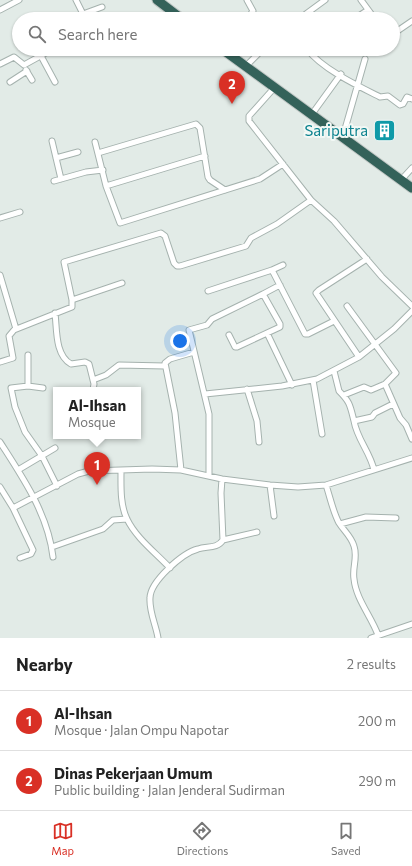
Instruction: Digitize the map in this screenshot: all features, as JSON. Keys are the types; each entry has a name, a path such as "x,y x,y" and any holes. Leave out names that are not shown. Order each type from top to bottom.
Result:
{"highway":[{"path":"157,0 173,12"},
{"path":"232,56 412,188"}],"street":[{"path":"0,10 18,0"},
{"path":"76,0 81,12"},
{"path":"246,0 252,12"},
{"path":"309,12 325,0"},
{"path":"361,0 368,10 365,12"},
{"path":"92,12 102,7"},
{"path":"400,29 412,21"},
{"path":"23,66 41,56 55,82"},
{"path":"246,66 256,56"},
{"path":"313,56 340,74 380,97 388,96 400,105 403,104 408,97 412,98"},
{"path":"0,64 14,57 27,71 32,80"},
{"path":"342,136 365,59"},
{"path":"10,82 27,71"},
{"path":"312,114 340,74"},
{"path":"275,87 248,119 311,200 334,221 400,296 412,306"},
{"path":"98,153 196,124 200,128 210,180 225,190"},
{"path":"52,141 61,179"},
{"path":"95,142 106,186 120,223 260,179 283,164"},
{"path":"56,158 78,152"},
{"path":"106,186 205,156"},
{"path":"401,180 412,168"},
{"path":"54,181 86,172 103,170"},
{"path":"0,362 13,358 9,336 12,331 72,307 72,300 64,262 161,233 165,236 174,263 177,266 180,266 246,246 251,238 277,224 311,200"},
{"path":"0,218 20,212"},
{"path":"359,357 317,296 317,292 367,259"},
{"path":"208,291 283,265"},
{"path":"272,270 305,334 308,334 334,321"},
{"path":"0,275 16,329"},
{"path":"72,300 122,283"},
{"path":"209,476 209,414 189,329 206,325 212,319 280,285"},
{"path":"229,335 236,347 281,325 263,294"},
{"path":"344,395 364,386 371,390 385,384 397,374 346,306"},
{"path":"205,394 292,385 313,380 334,371 359,357 376,345 412,311"},
{"path":"55,313 58,340 62,354 71,364 85,362 89,364 93,387"},
{"path":"267,333 292,385"},
{"path":"181,470 175,412 165,366 166,361 170,358 194,352"},
{"path":"28,355 28,386"},
{"path":"93,380 106,375 119,365 165,366"},
{"path":"334,371 339,391 344,395 351,408 356,433 371,458 374,470"},
{"path":"313,380 322,434"},
{"path":"385,384 393,404 412,439"},
{"path":"44,388 28,386 11,387 13,401 25,432 42,456 57,486"},
{"path":"247,389 257,421 259,442"},
{"path":"354,422 372,418 375,413 393,404"},
{"path":"0,442 34,498 48,530 53,557"},
{"path":"18,470 54,448"},
{"path":"14,508 84,472 152,469 181,470 222,479 298,487 326,485 412,458"},
{"path":"121,471 123,505 127,519 134,529 170,568"},
{"path":"222,479 221,494 223,540"},
{"path":"270,485 274,516"},
{"path":"326,485 340,524 348,532 354,546 356,553 353,577 354,582 358,594 373,621 375,637 412,624"},
{"path":"0,487 14,508 33,550 31,554 20,558"},
{"path":"340,524 366,517 396,518"},
{"path":"52,547 103,529 113,520 127,519"},
{"path":"158,638 150,601 150,593 157,581 170,568 194,550 215,547 223,540 257,532"}],"place":[{"name":"Dinas Pekerjaan Umum","path":"232,104"},
{"name":"Sariputra","path":"384,131"},
{"name":"Al-Ihsan","path":"97,485"}]}
